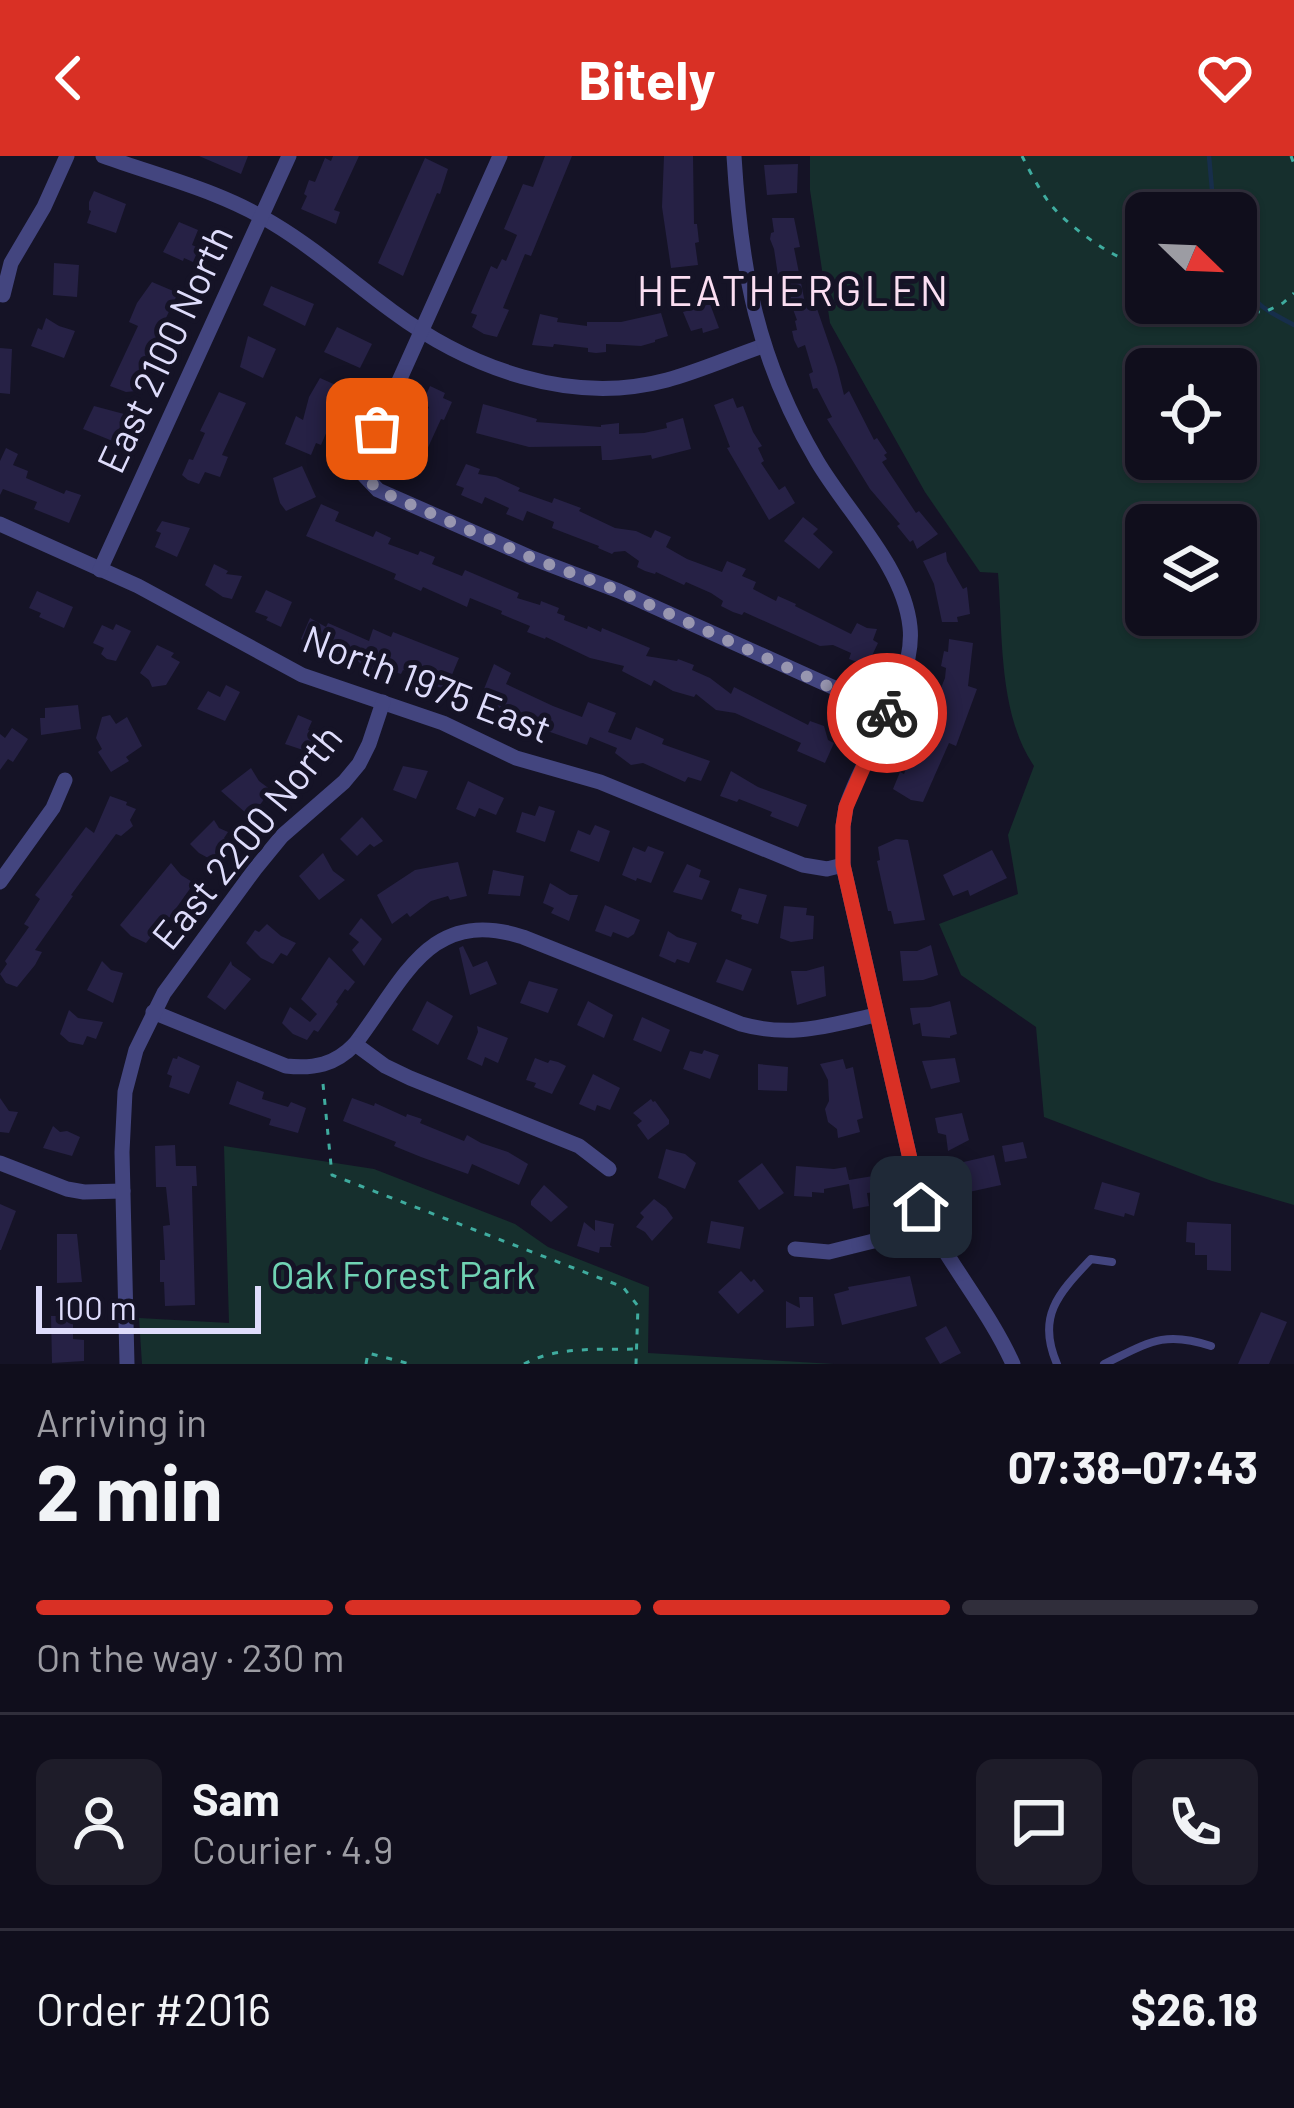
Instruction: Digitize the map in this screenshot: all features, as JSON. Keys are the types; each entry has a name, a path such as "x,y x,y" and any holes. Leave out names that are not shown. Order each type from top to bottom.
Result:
{"street":[{"path":"3,295 11,263 67,156"},
{"path":"103,156 211,192 261,217 318,252 421,331 471,360 506,373 550,383 620,388 665,380 763,346"},
{"name":"East 2100 North","path":"100,569 289,156"},
{"path":"500,156 359,470 378,490 888,712"},
{"path":"734,156 739,230 763,346 817,462 904,598 911,629 908,657 846,807 843,865 921,1207 982,1304 1012,1364"},
{"name":"North 1975 East","path":"0,524 175,605 302,675 443,723 515,758 600,782 802,865 827,869 843,865"},
{"name":"East 2200 North","path":"127,1364 122,1191 125,1092 136,1050 180,969 255,868 359,764 383,702"},
{"path":"0,882 53,808 65,780"},
{"path":"153,1012 286,1066 308,1068 332,1062 361,1036 422,953 441,938 480,928 524,937 765,1031 810,1030 876,1015"},
{"path":"361,1036 385,1066 579,1146 609,1169"},
{"path":"0,1163 67,1189 122,1191"},
{"path":"795,1249 829,1252 930,1227"}],"lane":[{"path":"1057,1364 1046,1329 1060,1291 1091,1259 1112,1262"},
{"path":"1104,1364 1162,1339 1184,1337 1211,1346"}],"path":[{"path":"1022,156 1053,208 1125,259"},
{"path":"1291,156 1294,164"},
{"path":"1257,311 1278,306 1294,292"},
{"path":"323,1084 332,1175 623,1287 638,1306 636,1364"},
{"path":"524,1364 578,1350 637,1349"},
{"path":"366,1364 368,1353 410,1364"}],"green space":[{"path":"810,156 1294,156 1294,1205 1212,1181 1044,1117 1036,1027 961,975 939,924 1018,894 1008,835 1034,766 1022,745 1008,698 998,573 980,572 925,492 830,323 810,190"},
{"name":"Oak Forest Park","path":"224,1146 374,1169 515,1224 548,1247 649,1287 648,1353 834,1364 142,1364 139,1318 229,1323"}],"building":[{"path":"199,156 248,156 241,174"},
{"path":"333,156 359,156 334,210 340,212 336,224 301,209 309,180 315,182 325,158 331,161"},
{"path":"545,156 572,156 531,256 525,254 497,337 484,334 472,327 477,315 471,313 491,266 497,269 502,259 506,261 517,235 504,229 523,184 533,187"},
{"path":"664,156 693,156 698,265 671,268 662,207"},
{"path":"425,158 448,169 403,276 378,263"},
{"path":"798,164 797,193 767,195 764,165"},
{"path":"94,191 126,204 116,233 87,223"},
{"path":"772,218 794,218 800,247 794,248 805,303 814,300 844,395 849,391 874,440 887,453 882,462 916,513 938,534 917,549 870,489 827,419 832,417 817,388 813,389 805,345 798,348 794,340 797,320 790,301 782,302 770,239"},
{"path":"179,222 198,230 192,245 199,248 193,262 163,252"},
{"path":"54,263 79,265 77,297 53,295"},
{"path":"152,282 178,293 136,391 126,392 110,386 138,326 129,322"},
{"path":"271,286 314,304 305,326 263,305"},
{"path":"710,304 719,328 691,331 683,312"},
{"path":"661,313 668,336 641,346 606,344 606,352 596,353 588,348 532,345 540,314 587,326 587,322 621,322"},
{"path":"46,318 75,331 64,358 31,346"},
{"path":"337,327 372,344 360,368 324,352"},
{"path":"248,336 276,349 263,378 240,367"},
{"path":"0,348 12,349 10,394 0,393"},
{"path":"320,378 347,390 337,419 333,417 321,445 316,443 311,455 285,444 296,416 303,420"},
{"path":"430,386 452,402 415,476 395,467 429,407 422,404"},
{"path":"219,392 246,403 222,455 228,457 220,477 205,472 199,484 182,475 189,459 193,460 205,433 200,431"},
{"path":"733,398 737,408 743,406 762,446 758,448 761,463 779,490 785,486 795,503 769,520 727,448 714,405"},
{"path":"483,404 536,422 601,427 619,423 619,434 667,428 666,423 683,418 691,449 652,459 651,455 602,460 601,446 529,447 476,433"},
{"path":"94,406 124,414 115,442 83,429"},
{"path":"6,448 18,454 13,465 28,471 26,478 64,494 66,490 81,495 69,523 34,509 37,502 3,489 0,495 0,461"},
{"path":"466,464 480,469 478,474 520,488 518,491 581,508 579,511 615,528 651,538 655,530 671,537 666,547 687,559 722,572 727,561 746,569 742,576 756,582 753,589 776,601 778,596 796,604 851,634 857,623 877,629 873,640 878,643 867,666 833,645 820,646 744,612 733,612 711,593 686,582 645,571 625,551 612,554 552,528 554,522 527,511 523,521 485,497 482,504 461,495 464,488 456,485"},
{"path":"302,466 316,497 286,511 273,478"},
{"path":"321,504 339,512 335,521 373,537 376,531 391,538 388,544 435,557 432,564 462,576 465,570 519,593 517,598 559,608 557,613 564,620 601,632 602,628 650,648 646,656 694,665 692,670 731,694 734,687 808,725 810,721 824,726 828,740 834,743 825,763 797,751 801,743 735,713 716,710 696,694 673,691 654,680 651,686 622,671 624,666 590,658 527,632 530,626 502,611 470,598 467,607 423,587 421,591 394,579 396,574 306,536"},
{"path":"803,517 833,552 819,569 784,541"},
{"path":"162,521 190,528 177,557 155,547"},
{"path":"946,552 963,589 967,587 970,614 957,617 958,622 942,622 934,584 923,561"},
{"path":"214,564 226,574 242,576 232,599 205,585"},
{"path":"266,590 292,602 281,627 255,612"},
{"path":"37,591 73,607 64,628 29,608"},
{"path":"310,618 369,641 373,629 391,637 393,632 459,658 446,689 403,670 401,674 374,671 355,658 307,644 301,639"},
{"path":"116,624 131,631 116,661 107,659 101,654 104,648 93,643 102,625 113,630"},
{"path":"949,639 973,643 968,686 977,689 956,746 949,743 923,802 911,800 893,789 921,732 926,735 939,708 934,705 945,678 946,668 941,666"},
{"path":"157,645 174,653 171,657 180,662 166,685 152,687 140,673"},
{"path":"494,664 511,673 506,684 553,706 582,717 588,702 616,713 608,732 631,740 636,727 664,739 662,744 710,761 701,781 688,777 685,782 643,763 631,765 615,753 617,748 590,737 587,745 491,708 493,704 480,699"},
{"path":"226,685 240,692 225,721 197,709 208,691 220,697"},
{"path":"78,705 81,729 41,735 45,708"},
{"path":"110,715 116,724 127,717 142,746 111,772 98,752 102,749 96,738 102,717"},
{"path":"298,715 312,721 308,730 322,735 315,754 285,744"},
{"path":"12,728 28,739 13,762 8,759 0,770 0,734 5,738"},
{"path":"403,766 428,771 416,799 393,790"},
{"path":"251,768 271,790 253,814 247,814 221,791"},
{"path":"731,771 807,805 798,827 770,816 772,812 720,796"},
{"path":"468,781 504,798 496,815 479,808 475,817 456,809"},
{"path":"110,796 136,809 130,820 133,826 121,836 116,834 71,895 35,950 42,952 35,965 17,987 6,983 0,974 29,927 24,924 40,899 35,895 86,827 94,833"},
{"path":"539,806 555,811 545,842 516,832 522,812 535,816"},
{"path":"362,817 383,841 374,847 370,844 357,856 340,839"},
{"path":"214,820 228,832 224,838 230,843 216,859 210,859 190,844"},
{"path":"595,825 610,831 599,862 570,851 578,830 590,835"},
{"path":"896,839 908,840 925,920 894,924 888,911 878,847"},
{"path":"648,846 664,852 651,883 622,875 633,847 645,852"},
{"path":"992,850 1007,878 970,896 968,890 953,896 943,875"},
{"path":"323,853 333,871 345,880 319,900 299,876"},
{"path":"458,862 467,896 431,901 392,924 377,895 415,870"},
{"path":"171,863 194,883 146,943 120,925"},
{"path":"687,864 710,881 702,900 673,892"},
{"path":"493,870 524,876 520,896 488,894"},
{"path":"550,883 578,895 569,921 551,913 554,908 543,903"},
{"path":"739,888 767,895 758,924 731,911"},
{"path":"605,905 640,920 634,934 628,938 613,932 611,937 595,931"},
{"path":"784,906 807,908 806,915 814,916 813,939 791,942 780,938"},
{"path":"361,918 382,939 364,966 352,950 359,942 349,934"},
{"path":"267,924 296,943 273,964 246,943 255,930"},
{"path":"668,931 697,943 689,963 659,956"},
{"path":"931,945 938,975 903,981 900,951"},
{"path":"463,946 473,967 487,961 497,984 470,995 459,948"},
{"path":"329,957 355,982 307,1040 282,1023 290,1007 310,1022 317,1014 301,999"},
{"path":"726,959 752,969 743,991 716,982"},
{"path":"102,961 123,973 113,1003 87,990"},
{"path":"231,961 251,979 225,1010 207,997"},
{"path":"824,966 826,996 797,1005 791,971"},
{"path":"529,981 558,989 548,1013 520,1003"},
{"path":"427,1001 453,1016 438,1045 412,1030"},
{"path":"588,1001 613,1015 604,1038 577,1025"},
{"path":"950,1001 957,1034 922,1036 920,1023 913,1025 910,1008"},
{"path":"69,1010 78,1018 103,1022 96,1039 87,1036 83,1045 60,1034"},
{"path":"642,1017 670,1030 661,1052 633,1040"},
{"path":"477,1026 508,1038 498,1063 485,1057 482,1066 467,1059"},
{"path":"704,1050 719,1055 710,1079 683,1069 690,1051 702,1054"},
{"path":"178,1056 200,1066 189,1094 169,1087 172,1076 167,1074"},
{"path":"535,1058 566,1066 552,1094 526,1080"},
{"path":"955,1058 960,1082 931,1089 922,1061"},
{"path":"843,1059 846,1069 853,1067 863,1118 857,1120 860,1132 838,1138 837,1129 828,1122 828,1080 820,1064"},
{"path":"758,1064 788,1067 787,1091 758,1090"},
{"path":"593,1074 620,1088 610,1110 597,1105 595,1111 579,1104"},
{"path":"237,1081 264,1092 262,1099 306,1108 298,1133 269,1125 271,1119 229,1104"},
{"path":"0,1098 9,1111 18,1112 9,1133 0,1132"},
{"path":"352,1098 422,1119 420,1123 464,1141 467,1135 508,1152 528,1164 519,1185 472,1164 468,1174 421,1157 343,1121"},
{"path":"651,1099 669,1124 648,1140 637,1125 642,1121 633,1113"},
{"path":"962,1113 969,1140 948,1151 946,1135 938,1133 935,1118"},
{"path":"53,1126 80,1137 72,1156 43,1148"},
{"path":"1023,1142 1027,1158 1005,1162 1002,1146"},
{"path":"175,1145 176,1166 196,1166 197,1186 192,1186 195,1305 165,1306 160,1260 165,1260 163,1226 170,1225 166,1187 156,1187 155,1146"},
{"path":"666,1149 696,1163 685,1189 658,1178"},
{"path":"994,1155 1001,1185 960,1194 946,1166"},
{"path":"762,1163 784,1193 759,1210 738,1181"},
{"path":"796,1166 846,1167 849,1180 879,1175 882,1191 867,1193 869,1206 853,1209 849,1184 812,1192 812,1197 794,1196"},
{"path":"1102,1182 1140,1193 1134,1216 1094,1209"},
{"path":"544,1185 568,1207 551,1222 531,1205"},
{"path":"654,1199 673,1218 652,1241 636,1227 644,1217 640,1213"},
{"path":"0,1204 16,1211 1,1250 0,1250"},
{"path":"595,1220 614,1224 612,1247 600,1247 599,1253 577,1246 584,1222 595,1231"},
{"path":"711,1221 744,1227 740,1249 707,1243"},
{"path":"1187,1222 1231,1224 1231,1271 1207,1270 1207,1255 1195,1255 1195,1243 1186,1242"},
{"path":"57,1234 77,1234 82,1282 57,1283"},
{"path":"741,1271 764,1291 738,1314 718,1292"},
{"path":"910,1276 917,1306 842,1325 834,1294"},
{"path":"799,1297 813,1297 814,1326 786,1328 786,1301 800,1308"},
{"path":"1261,1312 1287,1322 1269,1364 1238,1364"},
{"path":"51,1316 73,1316 73,1339 84,1340 84,1361 52,1363"},
{"path":"946,1326 961,1353 940,1364 925,1338"}],"waterway":[{"path":"1209,156 1213,192"},
{"path":"1257,302 1294,325"}],"way so far":[{"path":"377,429 359,470 378,490 619,591 887,713"}],"district":[{"name":"HEATHERGLEN","path":"794,291"}],"route":[{"path":"887,713 846,807 843,865 921,1207"}]}
